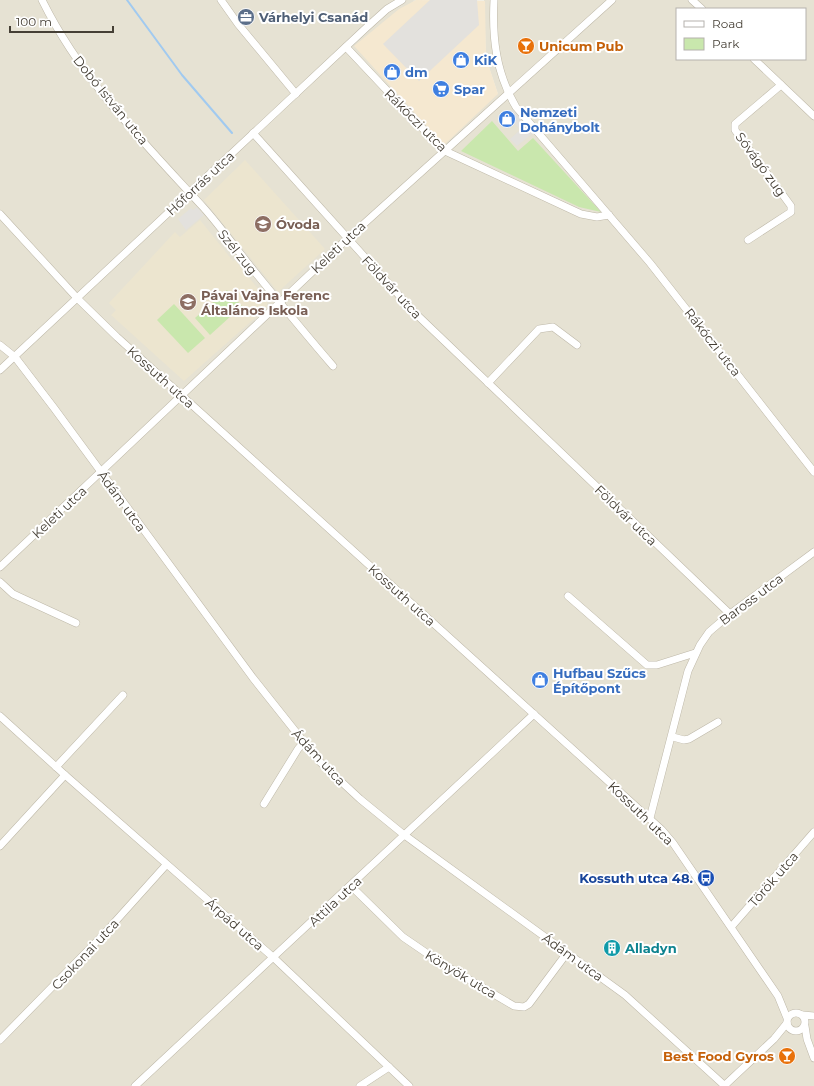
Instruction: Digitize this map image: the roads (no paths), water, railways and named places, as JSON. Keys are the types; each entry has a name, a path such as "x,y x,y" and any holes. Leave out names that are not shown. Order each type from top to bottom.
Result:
{"street":[{"name":"Dobó István utca","path":"42,0 66,42 92,80 189,194"},
{"path":"221,0 238,24 296,94"},
{"name":"Hőforrás utca","path":"0,370 387,9 402,0"},
{"name":"Rákóczi utca","path":"494,0 494,49 498,66 508,94 521,114 609,215 693,316 814,472"},
{"name":"Keleti utca","path":"0,567 102,472 347,238 443,150 508,94 612,0"},
{"path":"692,0 701,8"},
{"name":"Rákóczi utca","path":"346,47 443,150 582,214 597,217 609,215"},
{"path":"755,60 814,116"},
{"name":"Sóvágó zug","path":"748,240 791,212 791,206 735,130 735,124 781,85"},
{"name":"Földvár utca","path":"254,133 414,313 730,614"},
{"name":"Szél zug","path":"189,194 203,208 333,366"},
{"name":"Kossuth utca","path":"0,214 77,298 117,337 650,818 673,842 732,926 778,996 794,1012"},
{"path":"488,383 539,329 553,327 576,345"},
{"name":"Ádám utca","path":"0,345 15,357 102,472 252,678 319,761 360,799 403,834 625,995 725,1086"},
{"name":"Baross utca","path":"650,818 673,737 688,671 696,653 709,632 730,614 814,552"},
{"path":"0,582 13,594 76,623"},
{"path":"568,596 647,665 656,665 696,653"},
{"path":"56,767 123,696"},
{"name":"Attila utca","path":"135,1086 351,886 403,834 534,714"},
{"name":"Árpád utca","path":"0,716 166,865 274,958 409,1086"},
{"path":"673,737 684,740 689,739 718,722"},
{"path":"264,804 298,749 304,742"},
{"path":"0,846 65,775"},
{"name":"Török utca","path":"732,926 814,832"},
{"name":"Csokonai utca","path":"0,1040 104,934 166,865"},
{"name":"Könyök utca","path":"351,886 403,937 441,963 514,1006 524,1007 529,1004 567,953"},
{"name":"Kossuth utca","path":"778,996 787,1020"},
{"path":"725,1086 774,1039 794,1012 814,1017"},
{"path":"802,1015 805,1024 804,1032 814,1058"},
{"path":"774,1039 802,1029 805,1024 814,1017"},
{"path":"787,1020 788,1027 794,1031 811,1051"},
{"path":"360,1086 389,1067"}],"waterway":[{"path":"127,0 182,75 232,133"}],"place":[{"name":"Várhelyi Csanád","path":"246,17"},
{"name":"Unicum Pub","path":"526,46"},
{"name":"KiK","path":"461,60"},
{"name":"dm","path":"392,72"},
{"name":"Spar","path":"441,89"},
{"name":"Nemzeti Dohánybolt","path":"507,119"},
{"name":"Óvoda","path":"263,224"},
{"name":"Pávai Vajna Ferenc Általános Iskola","path":"188,302"},
{"name":"Hufbau Szűcs Építőpont","path":"540,680"},
{"name":"Kossuth utca 48.","path":"706,878"},
{"name":"Alladyn","path":"612,948"},
{"name":"Best Food Gyros","path":"787,1056"}]}
